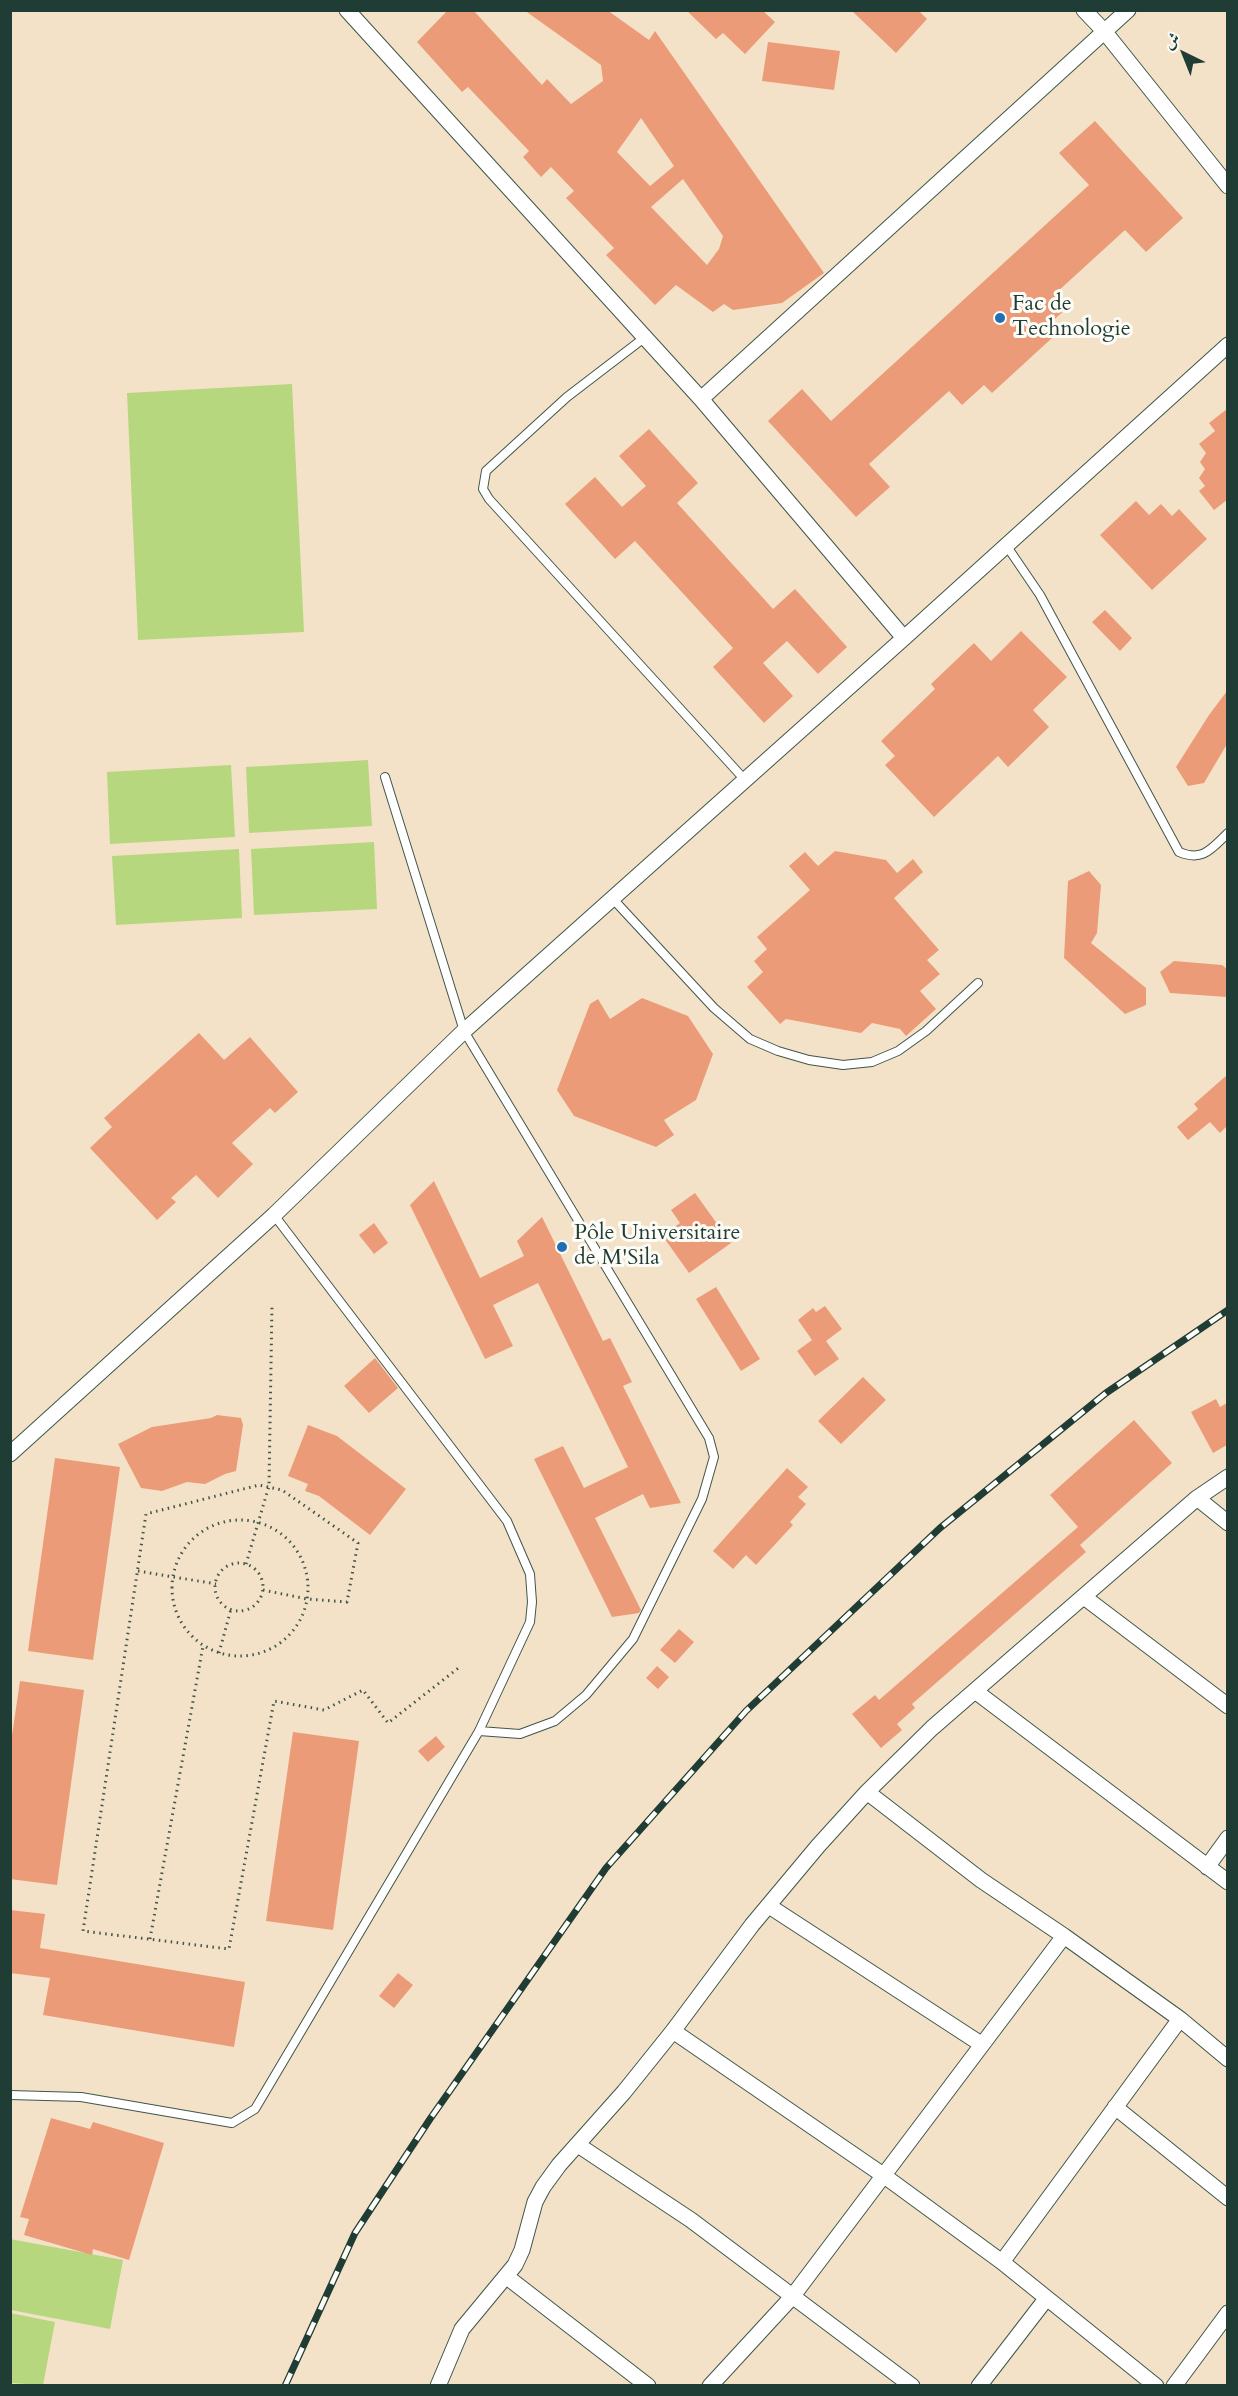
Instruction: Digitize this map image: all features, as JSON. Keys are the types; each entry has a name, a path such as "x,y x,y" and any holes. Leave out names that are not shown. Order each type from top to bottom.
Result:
{"street":[{"path":"347,10 701,399 904,638"},
{"path":"1084,10 1227,186"},
{"path":"701,399 1128,10"},
{"path":"10,1454 274,1215 464,1031 904,638 1227,345"},
{"path":"438,2385 462,2329 476,2310 507,2277 522,2250 535,2202 549,2180 673,2031 722,1963 867,1792 932,1728 1197,1498 1227,1477"},
{"path":"1197,1498 1227,1523"},
{"path":"1084,1597 1227,1706"},
{"path":"975,1691 1227,1882"},
{"path":"867,1792 981,1880 1064,1936 1226,2055"},
{"path":"1207,1867 1227,1838"},
{"path":"769,1906 981,2044"},
{"path":"710,2385 792,2297 1064,1936"},
{"path":"1002,2262 1180,2019"},
{"path":"673,2031 883,2175 1002,2262 1156,2385"},
{"path":"1115,2107 1227,2198"},
{"path":"578,2145 691,2220 912,2385"},
{"path":"507,2277 648,2385"},
{"path":"979,2385 1046,2299"},
{"path":"1174,2385 1226,2316"}],"lane":[{"path":"645,338 567,397 486,471 483,489 489,499 745,780"},
{"path":"1006,545 1040,595 1179,852 1190,857 1200,856 1227,833"},
{"path":"385,777 464,1031 709,1438 714,1457 702,1499 633,1639 586,1695 555,1721 520,1734 479,1731"},
{"path":"613,899 714,1008 750,1039 778,1052 809,1060 843,1065 853,1064 872,1062 898,1051 926,1031 978,982"},
{"path":"10,2095 81,2097 232,2123 255,2109 479,1731 530,1622 532,1602 530,1574 507,1521 274,1215"}],"path":[{"path":"246,1564 269,1486 272,1304"},
{"path":"263,1590 307,1599 347,1602 358,1543 282,1490 269,1486 259,1485 146,1514 83,1931 229,1949 274,1701 324,1710 363,1690 388,1723 461,1666"},
{"path":"237,1520 258,1522 278,1531 294,1546 304,1565 308,1586 306,1607 296,1627 281,1642 262,1653 241,1656 219,1653 203,1646 187,1632 177,1613 172,1592 174,1577 183,1551 197,1536 216,1525 237,1520"},
{"path":"238,1563 246,1564 259,1573 263,1590 253,1607 246,1610 231,1610 219,1599 216,1584 223,1569 238,1563"},
{"path":"138,1571 216,1584"},
{"path":"219,1653 231,1610"},
{"path":"150,1940 203,1646"}],"green space":[{"path":"292,384 304,632 138,640 127,393"},
{"path":"368,760 372,826 249,833 246,767"},
{"path":"231,765 235,837 110,844 107,772"},
{"path":"374,842 377,909 254,915 251,849"},
{"path":"239,849 242,918 116,925 112,856"},
{"path":"10,2239 123,2260 110,2329 11,2310"},
{"path":"10,2313 55,2322 43,2385 11,2383"}],"building":[{"path":"448,10 473,10 542,85 547,79 571,104 603,81 601,65 524,10 607,10 649,40 655,31 824,273 782,303 733,310 724,304 713,312 676,285 655,305 606,255 614,248 566,198 574,191 551,167 541,177 523,157 529,151 468,87 462,92 417,42","holes":["641,118 674,166 650,186 617,152","683,179 723,236 719,249 707,265 651,207"]},
{"path":"686,10 762,10 775,22 745,54 723,33 716,39"},
{"path":"851,10 918,10 927,19 896,53"},
{"path":"768,42 840,51 834,90 762,81"},
{"name":"Fac de Technologie","path":"1095,121 1183,218 1146,252 1125,230 1056,293 1069,306 1044,329 1052,338 992,393 984,385 962,405 949,391 869,464 890,487 856,517 768,421 802,389 831,421 1089,185 1059,153"},
{"path":"1227,409 1227,500 1214,510 1199,491 1205,486 1199,478 1205,469 1200,462 1206,453 1199,444 1215,431 1209,423"},
{"path":"649,429 698,483 677,503 773,609 795,589 847,647 818,674 787,641 763,663 793,696 764,723 713,667 733,648 635,541 615,559 565,504 595,477 622,507 646,486 619,456"},
{"path":"1136,501 1149,515 1161,504 1172,516 1179,509 1207,539 1152,590 1100,535"},
{"path":"1105,610 1132,638 1120,651 1092,622"},
{"path":"1021,631 1067,677 1033,710 1049,727 1008,767 998,756 934,817 885,765 895,756 881,741 935,689 931,684 974,643 991,661"},
{"path":"1227,691 1227,744 1204,783 1188,786 1176,767"},
{"path":"835,851 886,860 897,873 913,859 923,872 894,898 939,950 927,960 940,974 920,991 936,1009 906,1036 900,1029 872,1023 861,1033 786,1019 780,1024 747,987 763,972 754,961 767,949 757,937 810,890 789,866 805,852 818,866"},
{"path":"1089,871 1101,885 1097,933 1091,943 1146,988 1146,1005 1125,1014 1064,958 1068,881"},
{"path":"1174,961 1222,965 1227,969 1227,997 1170,993 1160,972"},
{"path":"642,998 688,1016 713,1054 696,1100 664,1120 674,1135 656,1147 574,1116 557,1090 590,1004 598,999 610,1019"},
{"path":"199,1033 224,1060 250,1037 298,1092 275,1113 270,1108 232,1143 253,1164 218,1198 196,1175 171,1198 176,1202 157,1220 90,1148 112,1127 104,1118"},
{"path":"1227,1075 1227,1126 1220,1133 1210,1122 1188,1140 1177,1127 1198,1109 1194,1104"},
{"path":"434,1181 480,1278 524,1256 517,1241 542,1217 603,1341 610,1338 632,1382 623,1386 681,1503 650,1508 643,1494 595,1518 641,1610 639,1613 612,1617 534,1459 563,1446 584,1488 628,1467 538,1283 493,1305 513,1346 485,1359 410,1205"},
{"path":"695,1193 731,1243 689,1273 662,1235 680,1223 671,1210"},
{"path":"374,1223 388,1243 374,1254 359,1235"},
{"path":"716,1287 760,1359 741,1371 696,1299"},
{"path":"825,1306 842,1329 826,1341 839,1359 815,1376 797,1351 812,1340 798,1320 813,1308 816,1312"},
{"path":"375,1358 398,1388 369,1413 344,1386"},
{"path":"863,1377 886,1400 841,1444 818,1421"},
{"path":"1216,1399 1220,1407 1227,1403 1227,1445 1213,1453 1191,1412"},
{"path":"217,1415 241,1418 243,1425 236,1471 205,1484 187,1482 162,1491 141,1488 118,1444 152,1427 211,1418"},
{"path":"1134,1420 1172,1463 1080,1545 1086,1552 912,1704 915,1708 897,1724 902,1730 881,1748 852,1714 875,1695 879,1700 1078,1527 1050,1495"},
{"path":"308,1425 337,1436 406,1489 370,1535 319,1496 305,1491 308,1484 288,1476"},
{"path":"55,1458 120,1467 93,1660 28,1651"},
{"path":"787,1468 808,1487 798,1497 806,1504 790,1522 793,1525 756,1565 746,1555 733,1569 713,1551"},
{"path":"679,1629 694,1642 675,1663 660,1650"},
{"path":"657,1666 669,1677 658,1689 646,1678"},
{"path":"20,1681 84,1690 57,1885 10,1879 10,1749"},
{"path":"293,1732 359,1741 333,1930 266,1921"},
{"path":"436,1736 445,1747 428,1762 418,1751"},
{"path":"10,1910 45,1914 40,1948 245,1982 234,2047 43,2015 50,1978 10,1973"},
{"path":"398,1973 413,1985 394,2008 379,1996"},
{"path":"51,2118 90,2129 93,2122 164,2143 129,2260 93,2249 92,2255 24,2235 29,2219 20,2217"}],"railway":[{"path":"285,2386 355,2233 430,2119 606,1868 746,1711 940,1528 1106,1393 1228,1310"}],"place":[{"name":"Fac de Technologie","path":"1000,318"},
{"name":"Pôle Universitaire de M'Sila","path":"562,1247"}]}
